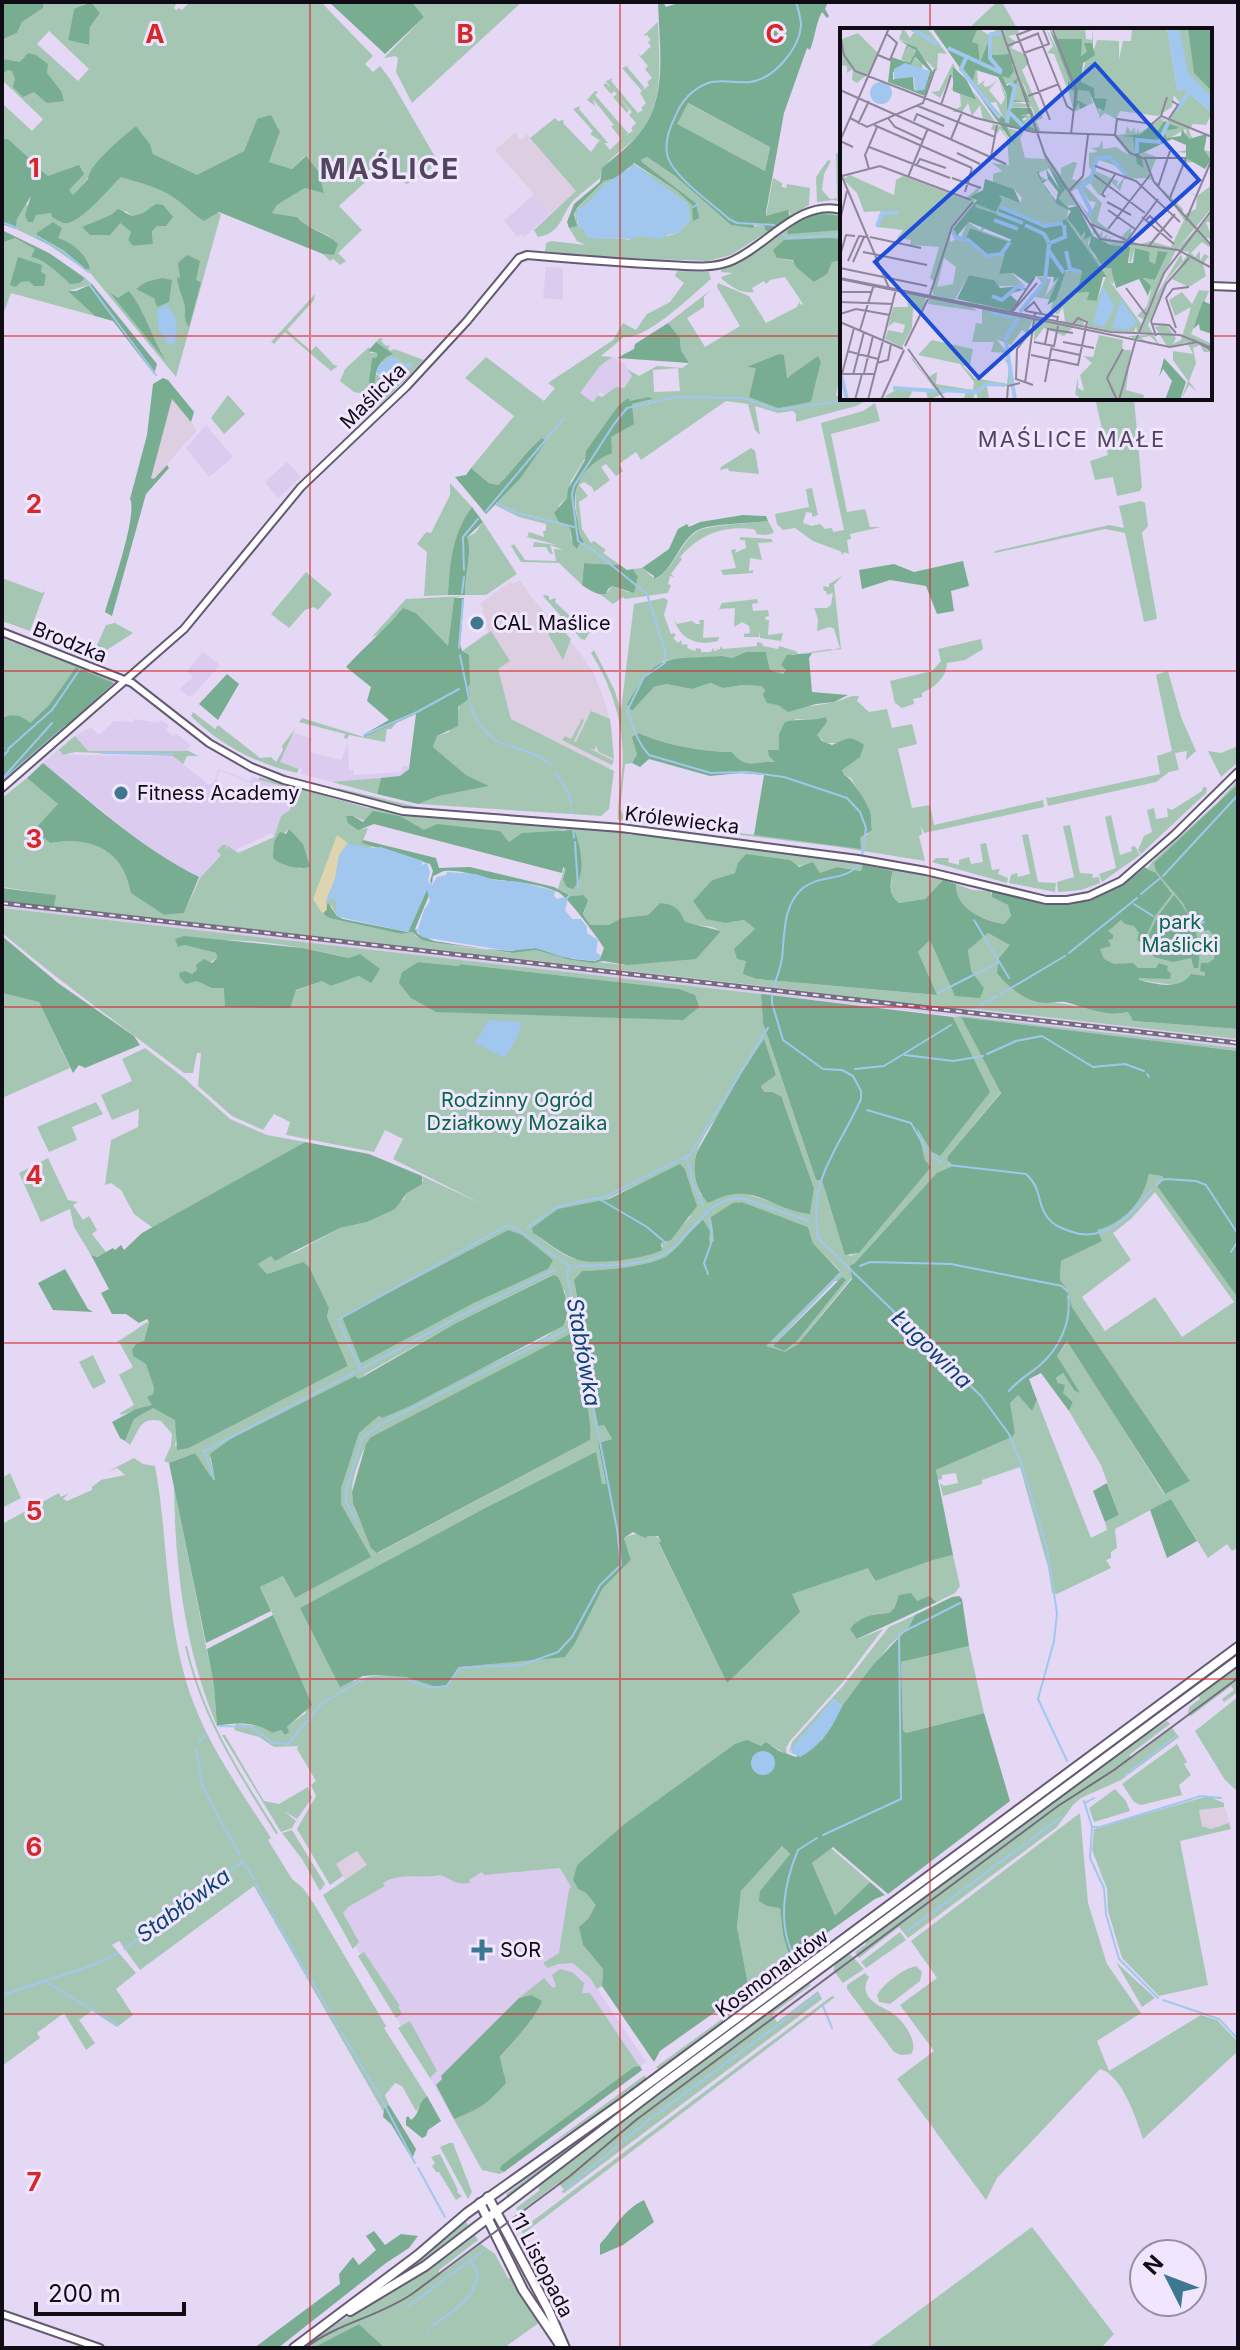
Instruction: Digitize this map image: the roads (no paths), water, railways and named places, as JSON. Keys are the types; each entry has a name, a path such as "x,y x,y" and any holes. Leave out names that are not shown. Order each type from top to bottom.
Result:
{"main road":[{"name":"Kosmonautów","path":"294,2348 418,2255 484,2200 625,2101 1203,1676 1238,1647"},
{"name":"Kosmonautów","path":"325,2325 410,2276 497,2213 658,2088 1238,1660"},
{"name":"11 Listopada","path":"484,2200 497,2213 548,2309 563,2348"},
{"name":"11 Listopada","path":"484,2200 487,2219 523,2290 563,2348"}],"street":[{"name":"Maślicka","path":"2,788 184,629 298,490 395,398 467,321 519,258 527,255 605,262 714,266 739,258 814,209 840,210"},
{"path":"1212,286 1238,287"},
{"name":"Brodzka","path":"2,632 126,681"},
{"name":"Królewiecka","path":"126,681 215,748 251,767 298,784 403,811 621,828 861,859 1057,901 1078,899 1104,891 1126,878 1238,775"},
{"path":"2,2314 100,2348"}],"water":[{"path":"635,165 688,204 690,220 681,230 661,239 637,236 631,240 597,239 586,236 584,229 579,228 578,209 605,185"},
{"path":"166,305 176,324 174,345 168,344 159,330 157,310"},
{"path":"389,357 413,365 382,396 380,376 376,372 382,361"},
{"path":"348,843 369,848 381,847 423,861 422,865 427,863 430,872 428,881 432,885 437,877 447,872 476,874 555,891 557,899 568,899 565,910 572,919 581,919 587,933 598,940 596,952 600,959 592,961 562,957 536,948 509,951 422,937 415,929 418,929 430,901 427,890 408,932 339,917 336,914 336,900 326,901 335,879 339,855"},
{"path":"489,1020 522,1022 505,1058 475,1043"},
{"path":"834,1699 842,1706 826,1735 800,1757 791,1753 793,1746"},
{"path":"763,1751 771,1755 775,1763 771,1771 763,1775 755,1771 751,1763 755,1755"}],"waterway":[{"name":"Ługowina","path":"777,228 774,225 737,223 729,219 675,170 667,153 667,144 677,111 697,89 713,82 759,80 784,62 799,35 801,23 796,2"},
{"path":"693,207 698,204"},
{"path":"2,222 17,228"},
{"name":"Ługowina","path":"781,233 788,238 840,235"},
{"path":"35,235 63,251 88,272"},
{"path":"88,283 156,375"},
{"name":"Ługowina","path":"846,400 778,410 743,398 676,397 627,408 574,486 572,495 578,541 647,594 665,651 665,663 644,677 627,711 649,755 711,773 747,772 784,777 847,798 860,812 866,828 862,857"},
{"path":"486,511 564,418"},
{"path":"497,503 514,512 574,527"},
{"path":"464,570 463,537 478,519"},
{"path":"462,593 464,577"},
{"path":"459,648 463,600"},
{"path":"460,655 469,699"},
{"path":"8,749 52,710 80,669"},
{"path":"364,735 459,689"},
{"path":"470,705 484,730 507,746"},
{"path":"2,779 52,723"},
{"path":"2,781 66,726"},
{"path":"511,746 539,756 551,765"},
{"path":"2,757 8,751"},
{"path":"102,753 172,754"},
{"path":"555,771 569,794 571,804"},
{"path":"1163,876 1238,795"},
{"path":"573,829 574,838"},
{"path":"575,842 578,888"},
{"name":"Ługowina","path":"773,989 781,962 788,912 796,895 810,884 841,876 860,863"},
{"path":"1141,894 1159,879"},
{"path":"567,898 570,895"},
{"path":"1069,953 1137,898"},
{"path":"1134,904 1153,916"},
{"path":"1157,919 1174,927 1192,927"},
{"path":"974,920 1009,978"},
{"path":"1196,925 1204,922"},
{"path":"1001,994 1065,956"},
{"path":"938,993 999,962"},
{"name":"Ługowina","path":"772,995 783,1040 823,1069 842,1070 853,1076 861,1091 861,1099 821,1181 817,1198 818,1238 981,1396 1009,1434 1022,1466 1047,1549 1057,1613 1054,1641 1038,1699 1067,1761"},
{"path":"979,1006 997,996"},
{"path":"855,1069 884,1066 951,1025"},
{"path":"527,1228 557,1207 600,1199 690,1155 768,1028"},
{"path":"987,1054 1016,1041 1042,1036 1093,1067 1125,1064 1144,1071"},
{"path":"905,1055 953,1061 983,1056"},
{"path":"867,1110 911,1123 928,1153 942,1163"},
{"path":"687,1157 693,1184 703,1205"},
{"path":"948,1165 1026,1174 1035,1185 1044,1213 1050,1220 1063,1229 1082,1234 1095,1234 1116,1225 1152,1189"},
{"path":"1156,1185 1166,1179 1196,1181 1206,1185 1238,1234"},
{"name":"Stabłówka","path":"576,1266 644,1262 664,1254 710,1210 731,1199 745,1199 809,1221"},
{"path":"601,1200 647,1227 666,1243"},
{"name":"Stabłówka","path":"705,1210 707,1214"},
{"path":"708,1274 704,1263 712,1236 709,1219"},
{"path":"338,1320 508,1225 557,1258"},
{"path":"1231,1252 1238,1241"},
{"name":"Stabłówka","path":"560,1260 571,1267"},
{"path":"860,1266 870,1262 951,1264 1062,1286 1067,1291"},
{"name":"Stabłówka","path":"569,1267 567,1275 599,1437"},
{"path":"359,1370 554,1270"},
{"path":"771,1345 841,1273"},
{"path":"1009,1391 1039,1366 1058,1343 1068,1316 1068,1296"},
{"path":"339,1323 360,1368"},
{"path":"383,1423 566,1330"},
{"path":"203,1452 355,1372"},
{"path":"357,1522 346,1502 346,1492 362,1438 380,1425"},
{"name":"Stabłówka","path":"219,1726 252,1727 272,1742 288,1744 322,1703 364,1679 406,1679 430,1688 447,1686 459,1668 522,1665 558,1652 572,1637 600,1585 621,1565 600,1442"},
{"path":"205,1454 214,1479"},
{"path":"823,1835 901,1799 899,1634 960,1603"},
{"path":"199,1742 205,1735"},
{"path":"1125,1775 1176,1736"},
{"name":"Stabłówka","path":"196,1748 203,1788 239,1854"},
{"path":"1092,1827 1201,1796 1221,1798"},
{"path":"1085,1803 1094,1798"},
{"name":"Ługowina","path":"1084,1801 1092,1827 1090,1858 1104,1888 1106,1914 1119,1959 1158,1998"},
{"path":"906,1932 1061,1817"},
{"path":"794,1957 785,1931 786,1889 798,1850 817,1838"},
{"name":"Stabłówka","path":"242,1860 254,1879"},
{"name":"Stabłówka","path":"124,1949 243,1861"},
{"path":"256,1884 269,1907"},
{"path":"272,1913 293,1951"},
{"name":"Stabłówka","path":"5,1994 96,1964 118,1953"},
{"path":"295,1954 309,1978"},
{"path":"45,1981 74,1999"},
{"path":"312,1981 339,2029"},
{"path":"567,2188 645,2123 818,1995"},
{"path":"76,2000 118,2025"},
{"name":"Ługowina","path":"1163,2000 1219,2019 1238,2039"},
{"path":"823,2006 832,2028"},
{"path":"341,2032 361,2065"},
{"path":"365,2072 381,2098"},
{"path":"383,2102 415,2163"},
{"path":"418,2168 445,2217"},
{"path":"409,2306 483,2251"},
{"path":"432,2326 461,2304 472,2291 478,2274 471,2261"},
{"path":"427,2333 429,2329"}],"tram line":[{"path":"305,2348 331,2332 386,2309 412,2294 570,2176 636,2120 1058,1806 1114,1770 1238,1678"}],"railway":[{"path":"2,903 1238,1043"}],"place":[{"name":"CAL Maślice","path":"477,623"},
{"name":"Fitness Academy","path":"121,793"},
{"name":"SOR","path":"482,1950"}],"district":[{"name":"MAŚLICE","path":"390,169"},
{"name":"MAŚLICE MAŁE","path":"1072,439"}],"park label":[{"name":"park Maślicki","path":"1180,934"},
{"name":"Rodzinny Ogród Działkowy Mozaika","path":"517,1112"}]}
